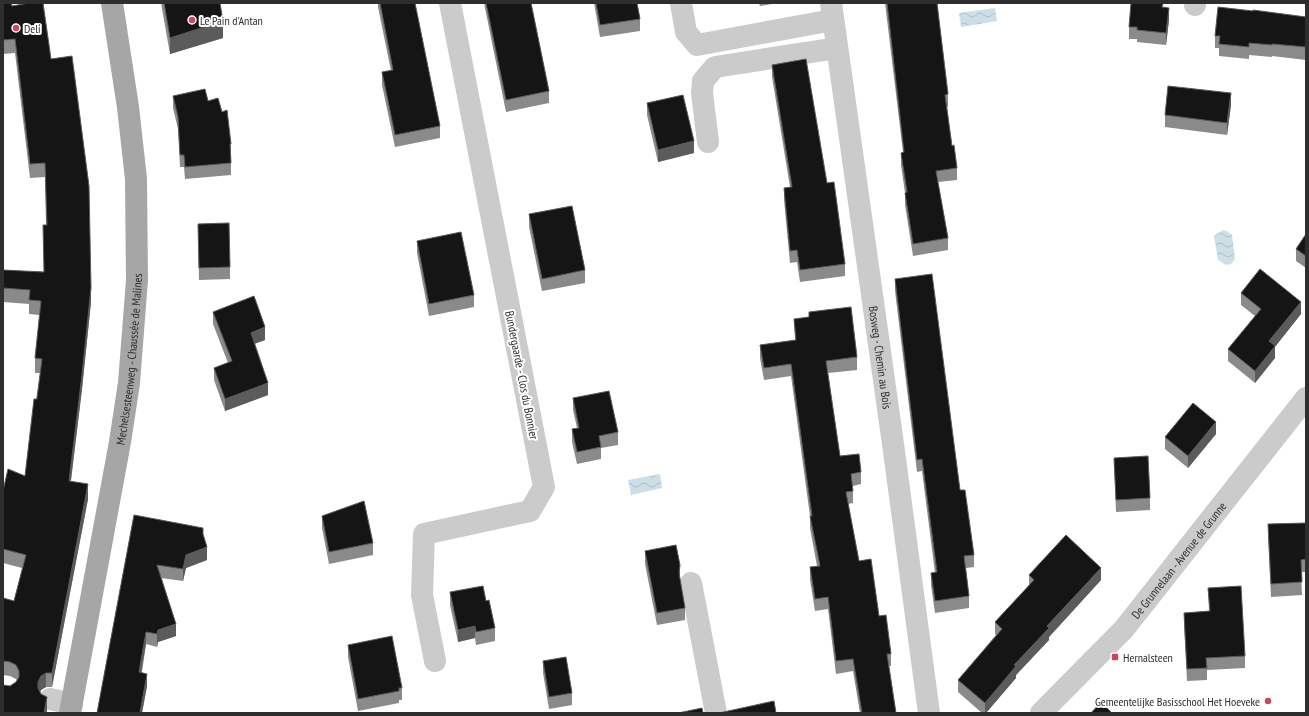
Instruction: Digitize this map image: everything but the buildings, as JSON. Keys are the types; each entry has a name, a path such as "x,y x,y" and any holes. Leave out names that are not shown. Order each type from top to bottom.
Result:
{"main road":[{"name":"Mechelsesteenweg - Chaussée de Malines","path":"71,708 120,442 129,383 136,288 138,239 136,179 128,107 112,3"}],"street":[{"name":"Bundergaarde - Clos du Bonnier","path":"435,660 422,595 424,534 530,511 544,487 450,3"},
{"path":"682,3 686,32 697,45 832,12"},
{"name":"Bosweg - Chemin au Bois","path":"832,12 893,444 929,713"},
{"path":"708,142 702,93 703,81 715,68 837,48"},
{"name":"De Grunnelaan - Avenue de Grunne","path":"1041,713 1124,629 1306,398"},
{"path":"691,583 716,713"},
{"path":"50,699 71,708"}],"water":[{"path":"995,8 997,21 961,27 959,13"},
{"path":"1223,230 1232,235 1235,259 1231,264 1226,265 1218,260 1214,236"},
{"path":"660,474 662,488 631,495 628,480"}],"place":[{"name":"Le Pain d'Antan","path":"192,20"},
{"name":"Deli","path":"16,28"},
{"name":"Hernalsteen","path":"1115,657"},
{"name":"Gemeentelijke Basisschool Het Hoeveke","path":"1268,701"}]}
